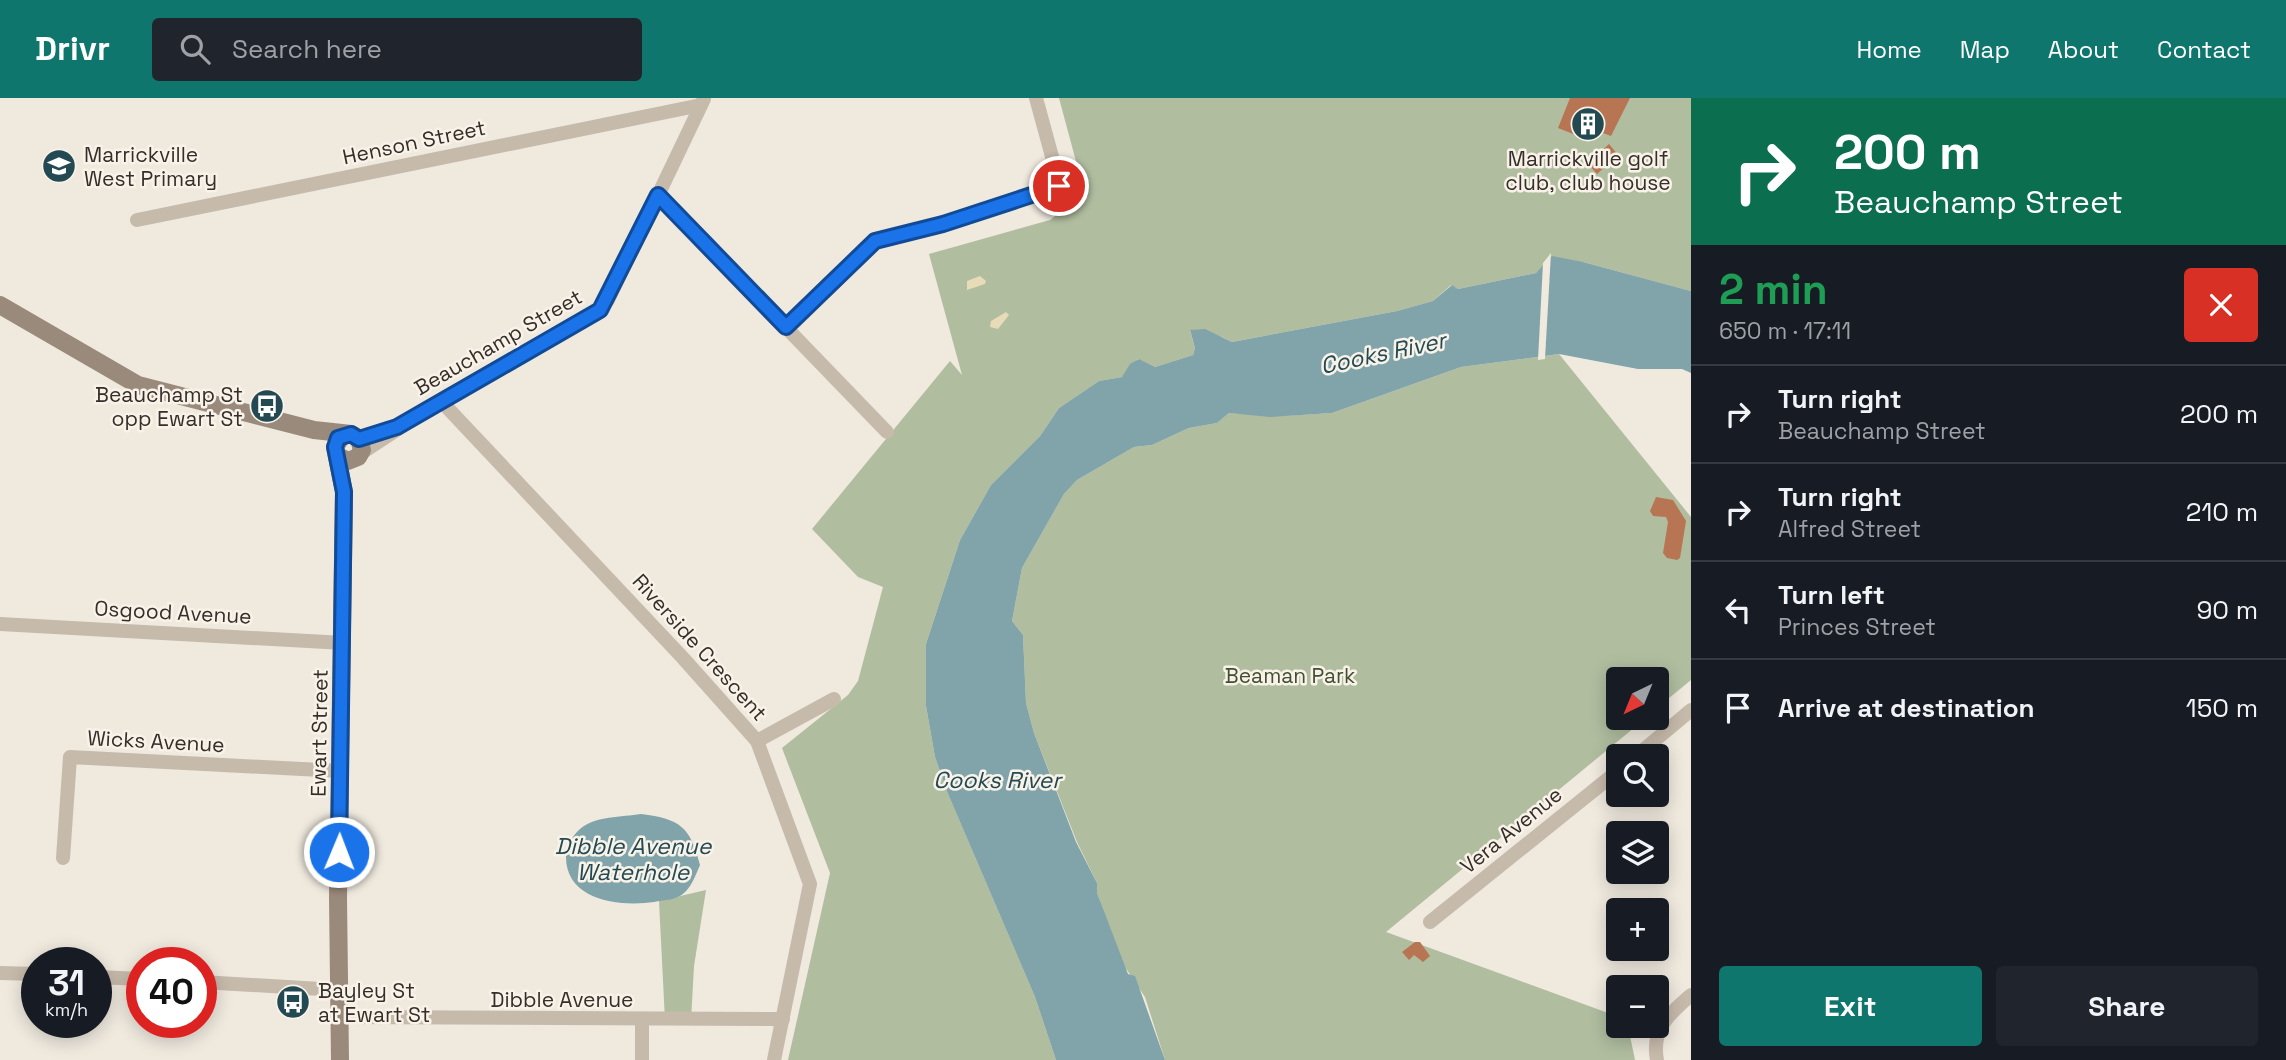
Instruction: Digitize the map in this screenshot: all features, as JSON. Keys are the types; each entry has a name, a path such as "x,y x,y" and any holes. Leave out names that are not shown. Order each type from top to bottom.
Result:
{"street":[{"path":"786,327 875,241 943,224 1059,186 1036,98"},
{"name":"Beauchamp Street","path":"0,305 138,385 314,430 348,448 397,427 600,310 703,102"},
{"name":"Henson Street","path":"137,220 703,102"},
{"path":"658,195 887,432"},
{"name":"Riverside Crescent","path":"441,401 683,657 757,741 810,884 774,1060"},
{"name":"Ewart Street","path":"340,1060 340,771 344,643 344,492 348,448"},
{"name":"Osgood Avenue","path":"0,624 344,643"},
{"path":"757,741 834,699"},
{"path":"1650,744 1691,710"},
{"name":"Wicks Avenue","path":"63,858 70,757 340,771"},
{"name":"Vera Avenue","path":"1430,922 1606,780"},
{"path":"0,972 21,973"},
{"path":"217,983 338,989"},
{"path":"1657,1060 1656,1038 1660,1024 1691,995"},
{"name":"Dibble Avenue","path":"340,1017 642,1021 783,1019"},
{"path":"642,1021 642,1060"}],"green space":[{"path":"1059,98 1691,98 1691,291 1583,262 1547,264 1536,273 1458,289 1451,285 1433,301 1397,311 1232,342 1222,337 1190,331 1195,348 1193,355 1155,367 1138,359 1122,377 1099,381 1059,408 1040,436 991,485 960,540 926,644 926,706 935,757 948,794 1035,997 1056,1060 788,1060 830,873 782,748 848,695 858,681 883,587 858,577 812,529 950,361 962,375 929,254 1050,220 1067,207 1081,180"},
{"name":"Beaman Park","path":"1559,354 1691,517 1691,680 1670,697 1670,667 1606,667 1606,730 1631,730 1614,744 1606,744 1606,751 1386,932 1606,1012 1606,1038 1630,1038 1635,1060 1165,1060 1145,997 1121,961 1097,893 1097,883 1077,842 1034,733 1026,703 1023,635 1012,621 1022,568 1064,494 1077,480 1134,447 1152,445 1189,428 1217,423 1229,413 1282,416 1332,413 1461,367"},
{"path":"706,890 694,966 691,1020 665,1020 659,901"}],"sand":[{"path":"980,276 986,281 985,284 967,290 967,281"},
{"path":"1006,312 1009,315 998,329 990,327 991,321"}],"water":[{"name":"Cooks River","path":"1552,256 1691,291 1691,373 1682,369 1638,369 1559,354 1461,367 1332,413 1270,417 1229,413 1217,423 1189,428 1152,445 1134,447 1077,480 1064,494 1022,568 1012,621 1023,635 1026,703 1034,733 1076,842 1097,883 1097,893 1128,974 1135,976 1165,1060 1056,1060 1035,997 948,794 935,757 926,706 926,644 960,540 991,485 1040,436 1059,408 1099,381 1122,377 1130,364 1139,359 1155,367 1193,355 1195,348 1190,330 1205,329 1232,342 1397,311 1433,301 1452,285 1458,289 1536,273"},
{"name":"Dibble Avenue Waterhole","path":"641,814 675,822 687,833 700,865 689,887 674,898 641,903 612,902 585,892 568,872 566,853 574,835 593,822"}],"pier":[{"path":"1551,253 1545,359 1538,360 1543,263"}],"building":[{"name":"Marrickville golf club, club house","path":"1570,98 1630,98 1611,136 1595,130 1591,141 1558,128"},
{"path":"1609,144 1618,155 1597,174 1588,164"},
{"path":"1656,497 1673,500 1686,521 1680,558 1677,560 1667,558 1663,553 1668,522 1666,517 1653,516 1650,511"},
{"path":"1415,942 1420,942 1430,956 1423,962 1414,955 1409,960 1402,952"}],"place":[{"name":"Marrickville golf club, club house","path":"1588,124"},
{"name":"Marrickville West Primary","path":"59,166"},
{"name":"Beauchamp St opp Ewart St","path":"267,406"},
{"name":"Bayley St at Ewart St","path":"293,1002"}],"route":[{"path":"339,852 344,492 335,447 338,438 351,434 359,439 397,427 600,310 608,300 658,195 786,327 875,241 943,224 1059,186"}]}
